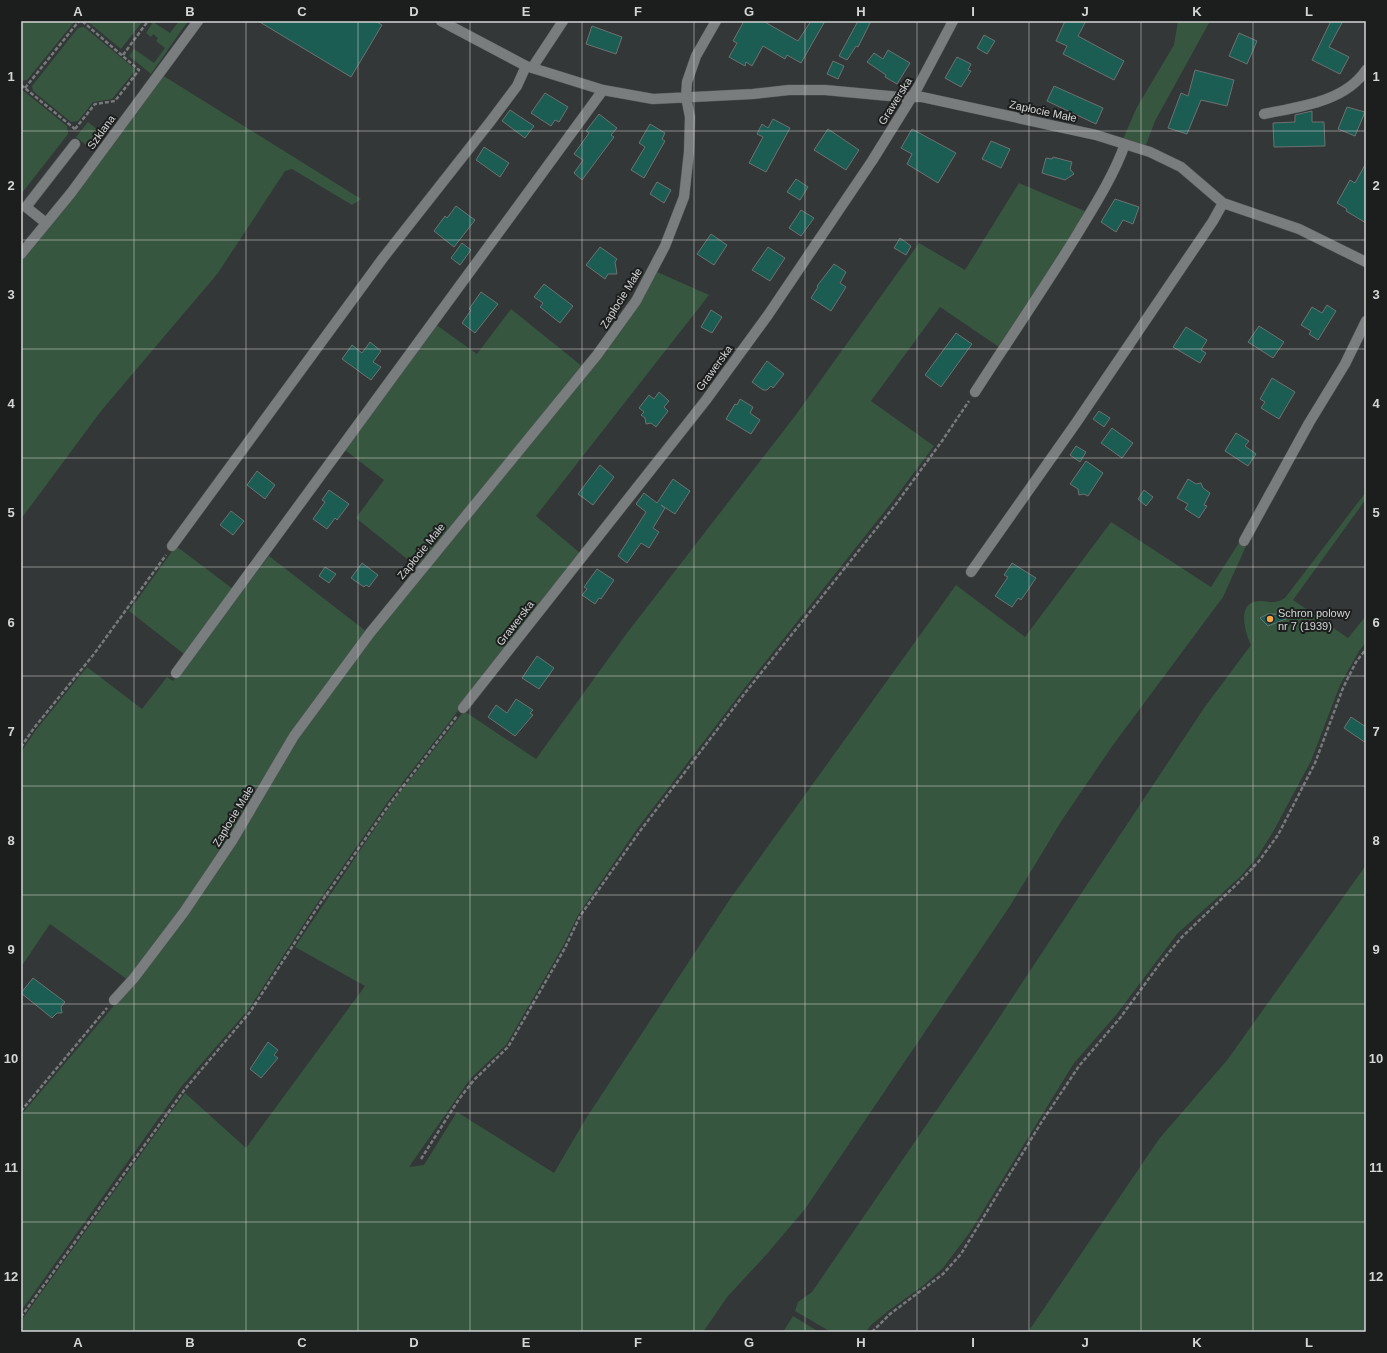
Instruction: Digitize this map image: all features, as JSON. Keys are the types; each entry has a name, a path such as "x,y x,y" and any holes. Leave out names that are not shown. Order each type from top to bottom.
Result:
{"street":[{"name":"Szklana","path":"21,254 71,193 198,21"},
{"name":"Zapłocie Małe","path":"441,21 529,67 603,90 653,99 789,90 818,90 900,98 911,96 930,98 970,108 1054,125 1150,152 1181,167 1223,203 1300,229 1366,262"},
{"path":"172,546 383,258 504,104 563,21"},
{"path":"686,97 687,82 690,71 696,56 716,21"},
{"name":"Grawerska","path":"463,708 715,388 768,315 872,161 911,96 953,21"},
{"path":"1264,114 1318,103 1350,86 1366,70"},
{"path":"176,673 603,90"},
{"name":"Zapłocie Małe","path":"114,1000 134,978 184,912 232,841 294,736 370,633 597,355 636,301 665,246 684,197 689,152 690,117 686,97"},
{"path":"46,223 23,208 75,144"},
{"path":"975,392 1056,270 1084,224 1119,162 1125,144"},
{"path":"971,572 1076,423 1213,221 1223,203"},
{"path":"1244,541 1308,423 1345,364 1366,321"}],"path":[{"path":"25,88 80,21 140,70 115,101 95,104 71,133"},
{"path":"123,55 148,21"},
{"path":"21,85 75,129"},
{"path":"421,1159 462,1094 474,1080 508,1047 565,948 580,916 640,831 745,693 896,504 942,441 975,392"},
{"path":"21,747 34,728 94,654 172,546"},
{"path":"872,1332 890,1314 943,1274 961,1254 1041,1123 1079,1066 1120,1018 1161,962 1181,938 1242,880 1259,861 1278,835 1315,763 1343,688 1356,662 1366,649"},
{"path":"21,1317 184,1089 250,1012 319,905 387,808 463,708"},
{"path":"21,1111 114,1000"}],"green space":[{"path":"21,21 75,21 27,80 21,81"},
{"path":"87,21 143,21 121,49"},
{"path":"179,21 188,21 151,74 129,56 134,49 154,63 165,48 156,41 158,38 153,34 151,37 146,33 153,22 170,33"},
{"path":"1178,21 1210,21 1155,121 1146,145 1123,139 1137,107 1174,45"},
{"path":"84,27 135,69 135,71 112,99 93,102 78,121 71,122 33,91 32,86 78,28"},
{"path":"162,75 361,199 352,205 292,169 285,171 218,273 101,411 21,519 21,260 77,193"},
{"path":"21,89 67,126 68,134 22,193"},
{"path":"88,122 103,134 91,149 76,137"},
{"path":"1019,183 1087,212 999,347 940,307 871,401 934,446 892,502 743,690 637,829 578,915 563,946 506,1045 470,1079 409,1167 424,1165 457,1112 554,1173 585,1120 730,899 956,585 1025,637 1111,522 1211,587 1240,541 1247,544 1223,597 1113,745 1062,820 1010,906 805,1209 766,1255 728,1296 703,1332 21,1332 21,1321 185,1093 246,1148 365,986 295,947 392,803 464,711 536,759 627,633 795,416 919,243 965,270"},
{"path":"655,271 709,295 536,516 580,553 389,800 316,905 248,1010 181,1087 21,1311 21,1115 136,980 296,739 372,635 423,572"},
{"path":"511,309 583,367 417,567 356,518 384,480 345,450 435,324 477,354"},
{"path":"1366,492 1366,499 1293,600 1348,638 1366,616 1366,642 1359,651 1340,685 1311,761 1273,832 1258,856 1240,877 1177,934 1116,1015 1074,1063 970,1232 943,1268 924,1285 871,1325 866,1332 831,1332 795,1311 798,1302 812,1292 979,1048 1204,708 1251,645 1244,621 1246,609 1254,602 1276,602 1285,598"},
{"path":"176,546 233,589 184,654 129,611"},
{"path":"269,556 367,632 181,911 128,980 50,924 21,967 21,752 36,730 87,667 142,709 167,677 173,681"},
{"path":"1366,865 1366,1332 1028,1332 1159,1139 1228,1059"},
{"path":"793,1316 819,1332 783,1332"}],"building":[{"path":"258,21 375,21 382,25 351,77"},
{"path":"744,21 763,21 798,41 811,21 825,21 801,63 787,55 785,59 763,46 752,66 746,62 745,66 729,57 737,43 733,41"},
{"path":"858,21 871,21 858,47 856,46 847,60 839,56"},
{"path":"1065,21 1086,21 1078,36 1124,61 1114,80 1063,54 1067,46 1056,41"},
{"path":"1331,21 1343,21 1329,47 1349,57 1340,74 1312,60"},
{"path":"592,26 622,37 616,54 586,44"},
{"path":"1239,33 1257,41 1247,64 1229,56"},
{"path":"984,35 995,41 987,54 977,48"},
{"path":"888,50 910,63 897,84 885,77 886,75 867,62 874,53 883,59"},
{"path":"957,57 971,64 968,70 971,71 961,87 945,78"},
{"path":"833,61 844,66 838,79 827,74"},
{"path":"1195,70 1234,80 1227,106 1201,100 1187,134 1168,128 1181,93 1188,96"},
{"path":"1054,86 1103,108 1096,124 1047,101"},
{"path":"545,93 568,107 559,122 555,120 551,126 531,113"},
{"path":"1347,107 1365,112 1355,136 1338,129"},
{"path":"510,110 534,126 525,138 502,121"},
{"path":"1312,111 1312,122 1324,122 1325,146 1274,147 1273,123 1295,122 1295,115"},
{"path":"599,114 617,128 611,135 614,137 582,180 574,173 583,160 574,154 589,133 586,131"},
{"path":"773,119 790,128 766,172 749,163 763,137 757,134 762,124 768,128"},
{"path":"650,124 665,133 662,139 665,141 644,178 631,170 645,147 639,143"},
{"path":"828,129 859,150 846,170 814,150"},
{"path":"912,129 956,153 938,183 907,164 912,154 901,148"},
{"path":"991,141 1010,149 1001,168 982,159"},
{"path":"484,147 509,163 500,177 476,160"},
{"path":"1053,157 1072,162 1070,169 1074,174 1065,180 1042,173 1046,158 1052,159"},
{"path":"1366,163 1366,223 1346,211 1347,209 1337,203 1350,180 1355,183"},
{"path":"796,179 808,187 800,200 787,192"},
{"path":"657,182 671,190 664,203 650,194"},
{"path":"1115,199 1139,207 1133,224 1123,220 1116,232 1101,222"},
{"path":"456,206 475,220 454,247 434,231 445,216 447,218"},
{"path":"801,210 814,218 801,236 789,228"},
{"path":"711,234 727,245 714,265 697,254"},
{"path":"900,238 911,246 906,255 894,248"},
{"path":"462,243 471,250 460,265 451,258"},
{"path":"600,247 617,259 615,262 617,274 608,274 605,279 586,265"},
{"path":"768,247 785,258 770,281 752,270"},
{"path":"834,264 846,272 840,283 846,287 831,311 811,298 818,287 817,286"},
{"path":"544,284 573,306 560,323 540,307 543,303 534,297"},
{"path":"481,292 498,304 475,333 462,323 471,310 469,309"},
{"path":"1327,305 1336,311 1318,340 1309,334 1311,331 1301,325 1312,307 1322,313"},
{"path":"711,310 722,317 712,333 701,327"},
{"path":"1259,326 1284,342 1273,358 1248,342"},
{"path":"1186,327 1207,340 1201,350 1206,353 1200,363 1173,347"},
{"path":"956,333 972,344 941,387 925,375"},
{"path":"370,342 381,351 373,362 381,367 371,380 342,359 352,345 362,353"},
{"path":"767,361 784,374 773,388 771,386 767,390 763,390 752,382"},
{"path":"1272,378 1295,392 1279,419 1261,408 1265,402 1260,399"},
{"path":"659,392 669,401 664,407 668,411 656,427 651,423 646,424 645,418 641,415 644,412 639,408 649,395 654,399"},
{"path":"740,399 753,407 750,413 760,420 751,434 726,419 735,404 737,405"},
{"path":"1099,411 1110,418 1104,427 1093,419"},
{"path":"1112,428 1133,443 1122,458 1101,443"},
{"path":"1236,433 1249,441 1245,446 1256,454 1248,466 1225,451"},
{"path":"1076,446 1086,452 1080,462 1070,455"},
{"path":"1086,461 1103,473 1088,496 1084,494 1079,495 1078,489 1070,484"},
{"path":"600,465 614,477 593,505 578,494"},
{"path":"257,471 275,485 265,499 247,485"},
{"path":"673,479 690,491 675,514 661,505 665,508 653,528 659,532 649,548 641,543 627,563 618,556 646,512 636,504 644,493 657,503"},
{"path":"1188,479 1196,484 1201,483 1203,488 1210,493 1204,505 1207,506 1199,518 1185,509 1188,504 1177,498"},
{"path":"329,490 349,504 337,520 335,518 327,529 313,519 325,502 322,500"},
{"path":"1144,490 1153,497 1146,506 1138,499"},
{"path":"231,511 244,521 233,535 220,525"},
{"path":"362,563 378,575 369,587 366,585 364,587 351,578"},
{"path":"1012,563 1036,578 1021,600 1018,598 1012,607 995,596 1008,577 1004,575"},
{"path":"325,567 336,574 329,583 319,576"},
{"path":"597,569 614,580 601,599 599,598 595,604 582,595 587,589 584,587"},
{"path":"1268,614 1296,615 1268,626 1260,618"},
{"path":"537,656 554,668 539,689 522,678"},
{"path":"516,699 533,710 530,713 533,715 515,736 488,717 496,705 507,713"},
{"path":"1351,717 1366,727 1366,743 1344,728"},
{"path":"33,978 65,1002 61,1007 62,1013 57,1013 52,1018 21,993"},
{"path":"268,1042 278,1050 274,1055 278,1058 261,1078 250,1069"}],"place":[{"name":"Schron polowy nr 7 (1939)","path":"1270,619"}]}
